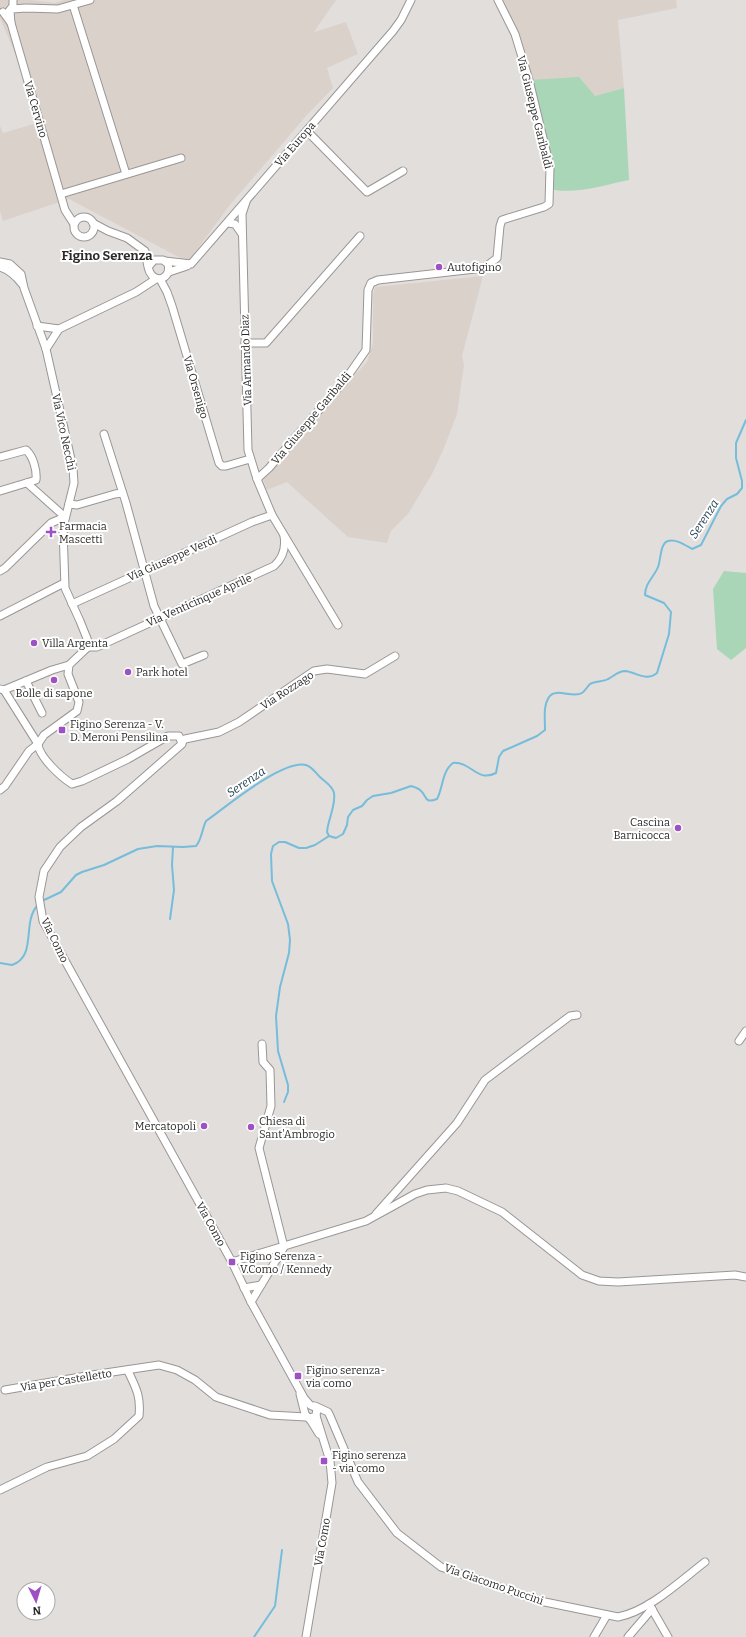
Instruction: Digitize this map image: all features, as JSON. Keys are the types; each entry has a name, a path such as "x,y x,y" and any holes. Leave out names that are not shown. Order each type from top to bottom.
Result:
{"street":[{"path":"9,8 58,10 76,3 90,0"},
{"name":"Via Europa","path":"192,264 393,31 401,20 411,0"},
{"name":"Via Giuseppe Garibaldi","path":"257,480 345,380 366,350 368,290 371,283 378,280 484,268 496,258 502,220 544,207 549,204 550,167 529,80 515,34 498,0"},
{"path":"76,3 126,174"},
{"name":"Via Cervino","path":"9,8 11,23 66,210 74,224 74,231 79,236 85,237 92,234 108,232"},
{"path":"307,131 367,192 403,171"},
{"path":"61,194 181,158"},
{"name":"Via Armando Diaz","path":"246,202 242,214 242,234 248,450 257,480 272,515 338,625"},
{"name":"Via Cervino","path":"66,210 90,219 93,223 108,232 127,238 158,259"},
{"path":"74,224 82,217"},
{"path":"92,234 94,230 93,223"},
{"path":"228,223 235,224 242,234"},
{"path":"245,343 266,343 360,236"},
{"path":"136,292 150,274 145,251"},
{"path":"149,266 154,260 158,259 192,264"},
{"path":"165,261 168,264 167,292"},
{"name":"Via Vico Necchi","path":"0,262 10,264 21,274 24,288 46,349 74,473 74,483 63,528 64,588 88,642 88,647"},
{"path":"46,349 59,329 136,292 168,273 192,264"},
{"name":"Via Vico Necchi","path":"0,267 14,274 24,288"},
{"path":"150,274 158,279"},
{"name":"Via Orsenigo","path":"158,279 167,292 219,463 222,466 226,466 250,459"},
{"path":"37,326 59,329"},
{"path":"104,434 126,503 154,606 182,664 204,655"},
{"path":"0,457 26,450 30,453 37,473 36,480 0,491"},
{"path":"0,571 5,568 51,523 65,517 27,483"},
{"path":"69,504 77,505 122,493"},
{"name":"Via Giuseppe Verdi","path":"72,604 144,570 252,522 272,515"},
{"path":"274,566 283,556 285,540 282,530"},
{"name":"Via Venticinque Aprile","path":"88,647 96,646 160,618 296,555"},
{"path":"0,616 64,583"},
{"path":"88,647 69,665 2,689 38,744 38,749 42,756 72,784 82,781 128,759 168,736 179,736 182,742"},
{"name":"Via Rozzago","path":"182,742 185,739 219,732 239,722 314,671 327,669 364,674 395,656"},
{"path":"0,790 5,786 29,751 38,744 44,735 74,714 78,708 79,702 68,674 69,665"},
{"path":"26,681 42,714"},
{"name":"Via Como","path":"182,742 182,744 117,801 81,827 60,847 44,871 39,897 43,921 232,1262 251,1302 298,1384 326,1446 332,1482 306,1637"},
{"path":"373,1217 457,1122 485,1080 570,1016 577,1015"},
{"path":"739,1041 746,1031"},
{"path":"251,1302 284,1247 258,1148 271,1106 270,1070 263,1062 262,1044"},
{"path":"232,1262 366,1221 415,1194 427,1190 446,1188 458,1191 502,1212 582,1275 599,1281 618,1282 735,1275 746,1277"},
{"path":"244,1288 261,1286"},
{"name":"Via per Castelletto","path":"5,1390 92,1375 159,1366 177,1370 195,1380 216,1397 270,1415 310,1412"},
{"name":"Via per Castelletto","path":"0,1490 47,1467 87,1456 114,1439 139,1416 141,1403 128,1371"},
{"name":"Via Giacomo Puccini","path":"310,1412 328,1412 358,1482 397,1533 441,1566 540,1601 618,1617 651,1606 705,1562"},
{"path":"628,1637 651,1606 668,1637"},
{"path":"594,1637 606,1615"}],"shaded area":[{"path":"0,0 32,0 54,3 64,0 336,0 314,32 346,22 358,54 327,68 333,88 306,116 229,206 188,262 69,199 3,221 0,211 0,126 3,133 44,121 0,18"},
{"path":"498,0 676,0 677,8 618,20 624,88 595,96 529,80 515,34"},
{"path":"483,276 462,356 464,365 457,414 432,474 408,514 391,531 387,543 348,537 287,482 267,490 262,476 367,362 373,343 373,296 375,287"}],"green space":[{"path":"579,77 595,96 624,88 629,180 579,190 560,191 550,189 550,167 529,80"},
{"path":"724,571 746,573 746,648 731,660 717,649 713,589"}],"waterway":[{"name":"Serenza","path":"42,901 61,892 76,875 104,865 138,849 157,846 196,846 200,840 206,821 270,776 283,769 296,765 306,765 310,767 333,790 334,803 327,832 329,836 336,838 343,834 347,825 348,817 353,810 362,806 373,796 391,793 411,786 419,789 426,799 430,801 437,799 447,770 453,763 465,765 479,774 489,775 496,773 499,757 503,751 537,736 545,730 546,704 552,694 578,694 583,692 590,684 606,680 623,671 645,677 653,676 657,673 669,634 671,612 664,603 645,595 646,587 658,567 662,548 665,542 678,542 692,549 701,545 721,506 727,499 737,494 742,488 742,481 736,458 736,443 746,420"},
{"path":"284,1102 288,1092 288,1085 278,1051 276,1016 280,987 289,953 290,940 288,924 272,881 271,854 273,846 279,842 285,842 299,848 306,848 315,845 329,836"},
{"path":"170,919 174,890 172,865 173,847"},
{"name":"Serenza","path":"0,963 12,965 20,961 24,955 27,947 30,921 37,906"},
{"path":"254,1637 275,1606 282,1550"}],"place":[{"name":"Autofigino","path":"439,267"},
{"name":"Farmacia Mascetti","path":"51,532"},
{"name":"Villa Argenta","path":"34,643"},
{"name":"Park hotel","path":"128,672"},
{"name":"Bolle di sapone","path":"54,680"},
{"name":"Figino Serenza - V. D. Meroni Pensilina","path":"62,730"},
{"name":"Cascina Barnicocca","path":"678,828"},
{"name":"Mercatopoli","path":"204,1126"},
{"name":"Chiesa di Sant'Ambrogio","path":"251,1127"},
{"name":"Figino Serenza - V.Como / Kennedy","path":"232,1262"},
{"name":"Figino serenza- via como","path":"298,1376"},
{"name":"Figino serenza - via como","path":"324,1461"}],"district":[{"name":"Figino Serenza","path":"107,255"}]}
